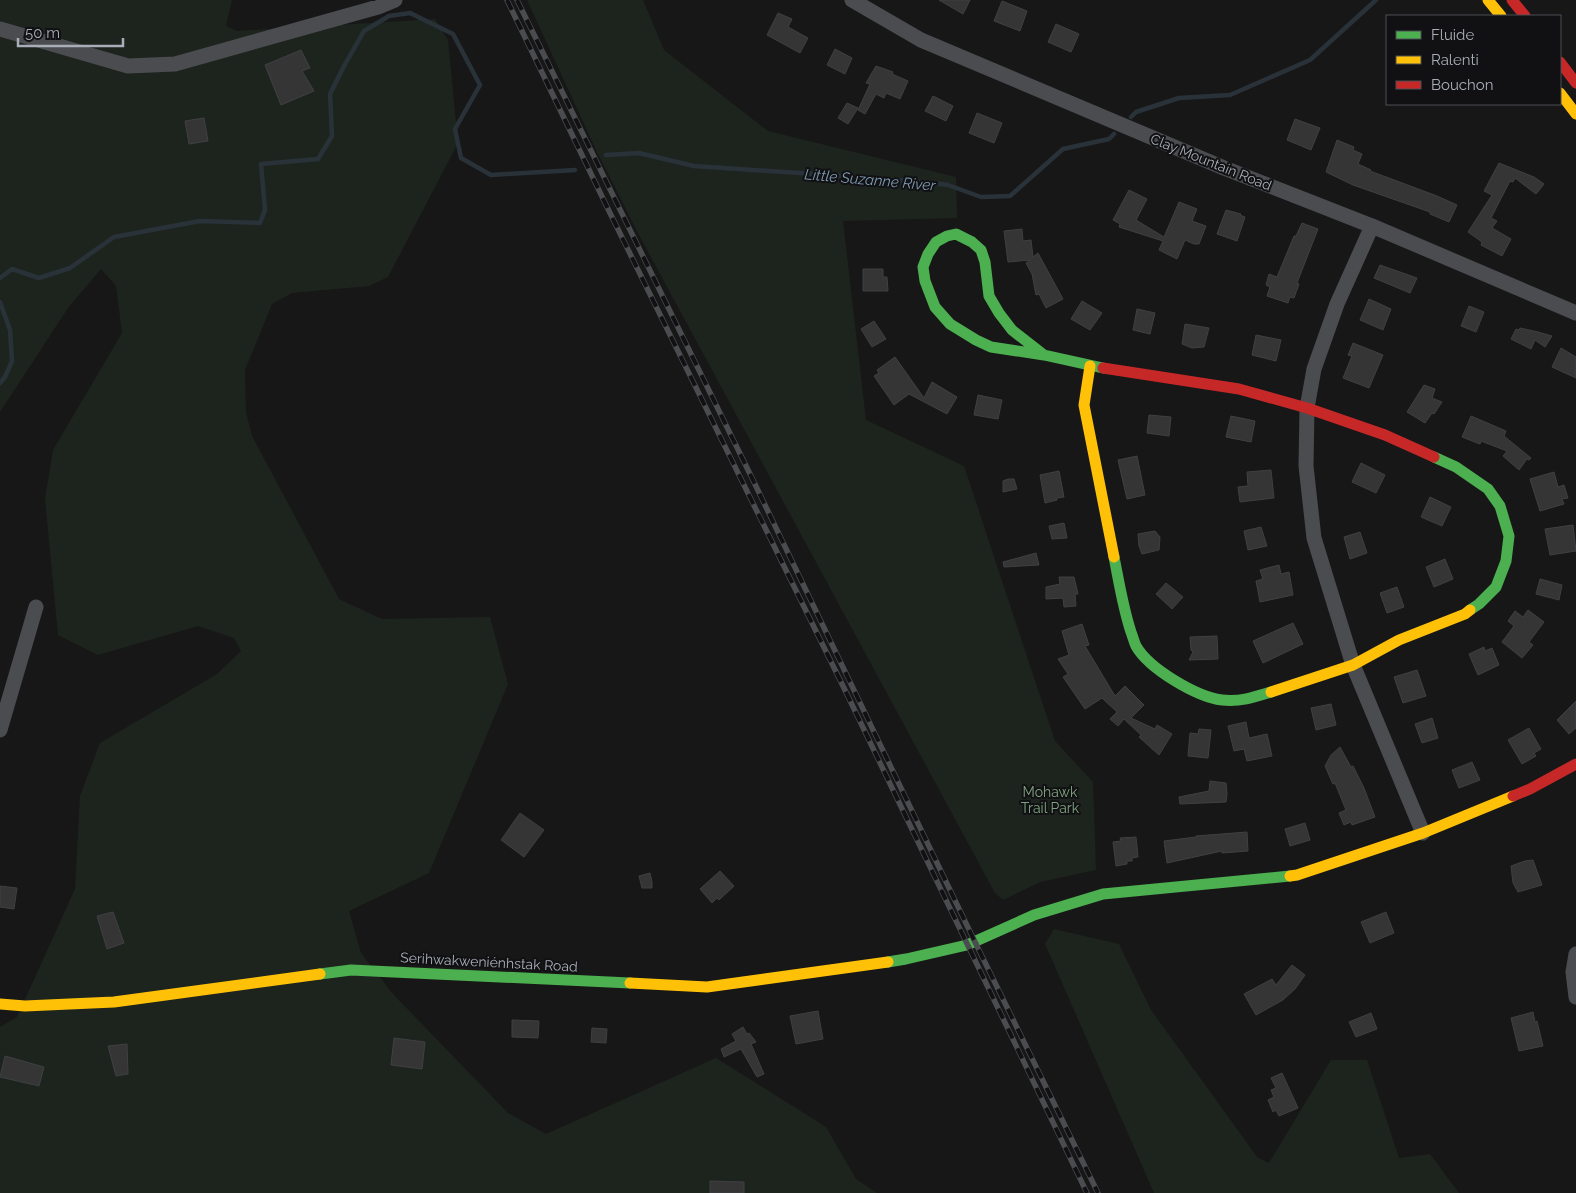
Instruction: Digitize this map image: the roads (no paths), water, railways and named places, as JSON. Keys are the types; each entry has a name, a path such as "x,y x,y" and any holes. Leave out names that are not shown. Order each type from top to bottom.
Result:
{"main road":[{"path":"1488,0 1500,15"},
{"path":"1512,0 1524,15"},
{"path":"1561,63 1576,83"},
{"path":"1561,94 1576,114"},
{"path":"1044,354 1012,330 999,313 989,296 985,262 981,250 972,242 956,234 946,236 936,242 928,254 923,267 925,281 935,307 950,324 991,347 1044,354 1090,366 1238,389 1307,408 1385,435 1456,467 1488,489 1500,506 1509,536 1506,561 1496,586 1479,604 1465,614 1399,640 1353,665 1245,700 1222,700 1198,694 1145,658 1136,646 1126,616 1084,405 1090,366"},
{"name":"Serihwakweniénhstak Road","path":"0,1004 25,1006 114,1002 351,970 707,987 906,959 975,942 1034,915 1103,894 1296,875 1465,817 1530,788 1576,764"}],"street":[{"path":"0,29 128,66 175,64 378,7 395,0"},
{"name":"Clay Mountain Road","path":"852,0 921,40 1224,168 1372,226 1576,313"},
{"path":"1372,226 1337,304 1314,369 1307,408 1306,466 1314,538 1353,665 1423,833"},
{"path":"0,730 36,607"},
{"path":"1576,954 1573,972 1576,997"}],"waterway":[{"name":"Little Suzanne River","path":"1131,117 1136,112 1179,98 1230,95 1310,60 1376,0"},
{"name":"Little Suzanne River","path":"0,278 12,269 39,278 70,268 114,237 200,221 260,223 265,210 261,164 318,159 332,136 330,94 364,31 389,16 410,13 453,34 480,85 455,129 461,158 491,175 575,170"},
{"name":"Little Suzanne River","path":"606,155 639,153 694,166 934,183 948,185 981,197 1010,196 1063,149 1109,139 1114,134"},
{"name":"Little Suzanne River","path":"0,302 10,330 12,361 5,377 0,383"}],"railway":[{"path":"507,0 843,686 1087,1193"},
{"path":"517,0 752,478 1098,1193"}],"park label":[{"name":"Mohawk Trail Park","path":"1050,800"}]}
